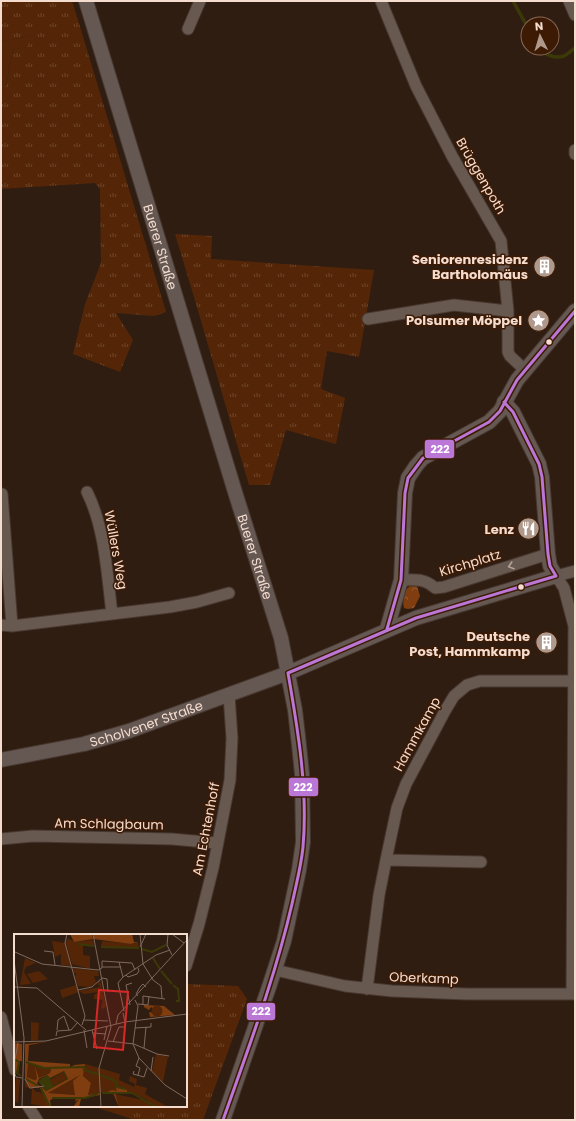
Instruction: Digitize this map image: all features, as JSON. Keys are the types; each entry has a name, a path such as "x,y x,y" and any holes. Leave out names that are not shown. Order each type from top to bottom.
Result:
{"main road":[{"name":"Buerer Straße","path":"86,1 235,492 282,638 299,745 302,782 303,842 299,870 284,942 223,1120"},
{"path":"387,629 401,580 405,492 406,484 412,472 423,458 489,422 500,411 514,385 525,370 575,311"},
{"path":"504,402 513,412 538,464 542,477 548,554 550,566 556,576"},
{"name":"Scholvener Straße","path":"1,760 84,744 129,731 288,673 387,629 416,618 556,576"}],"street":[{"path":"188,29 200,1"},
{"name":"Brüggenpoth","path":"381,1 416,86 452,156 501,241 508,311 508,352 510,356 525,370"},
{"path":"569,1 575,15"},
{"path":"368,319 454,305 508,311"},
{"name":"Wüllers Weg","path":"87,492 94,506 100,529 112,614"},
{"path":"2,494 12,626"},
{"name":"Kirchplatz","path":"401,580 419,580 428,582 435,588 444,587 548,554"},
{"path":"573,994 574,626 564,588 556,576 575,571"},
{"path":"1,625 12,626 170,607 197,602 229,593"},
{"name":"Hammkamp","path":"367,989 379,895 398,808 406,784 441,717 454,696 467,685 480,681 575,681"},
{"name":"Am Echtenhoff","path":"187,963 199,924 213,868 230,780 232,738 229,695"},
{"name":"Am Schlagbaum","path":"1,839 33,836 172,839 217,843"},
{"path":"386,860 481,862"},
{"name":"Oberkamp","path":"275,970 345,986 367,989 468,994 573,994"},
{"path":"1,1017 14,1066"},
{"path":"29,1107 37,1120"}],"green space":[{"path":"1,1 72,1 166,312 154,316 116,313 133,340 120,372 73,354 85,304 101,263 100,189 95,183 1,189 1,87 6,86 13,50 26,47 29,36 1,42"},
{"path":"29,36 31,40 26,47 13,50 6,86 1,87 1,42"},
{"path":"175,234 212,236 211,259 374,270 359,357 327,351 321,389 345,398 336,444 286,430 270,485 249,485"},
{"path":"410,586 417,586 420,596 414,608 404,608 404,594"},
{"path":"187,984 238,986 247,999 203,1120 135,1120 95,1107 187,1107"}],"waterway":[{"path":"513,1 521,16"},
{"path":"552,56 564,56 575,48"}],"transit line":[{"name":"222","path":"387,629 401,580 405,493 408,478 423,458 489,422 500,411 517,380 575,311"},
{"name":"222","path":"288,673 416,618 556,576 550,566 548,554 542,477 539,464 513,412 504,402"},
{"name":"222","path":"223,1120 278,959 300,869 304,825 303,781 288,673"}],"place":[{"name":"Seniorenresidenz Bartholomäus","path":"544,266"},
{"name":"Polsumer Möppel","path":"538,320"},
{"name":"Lenz","path":"529,529"},
{"name":"Deutsche Post, Hammkamp","path":"546,643"}]}
